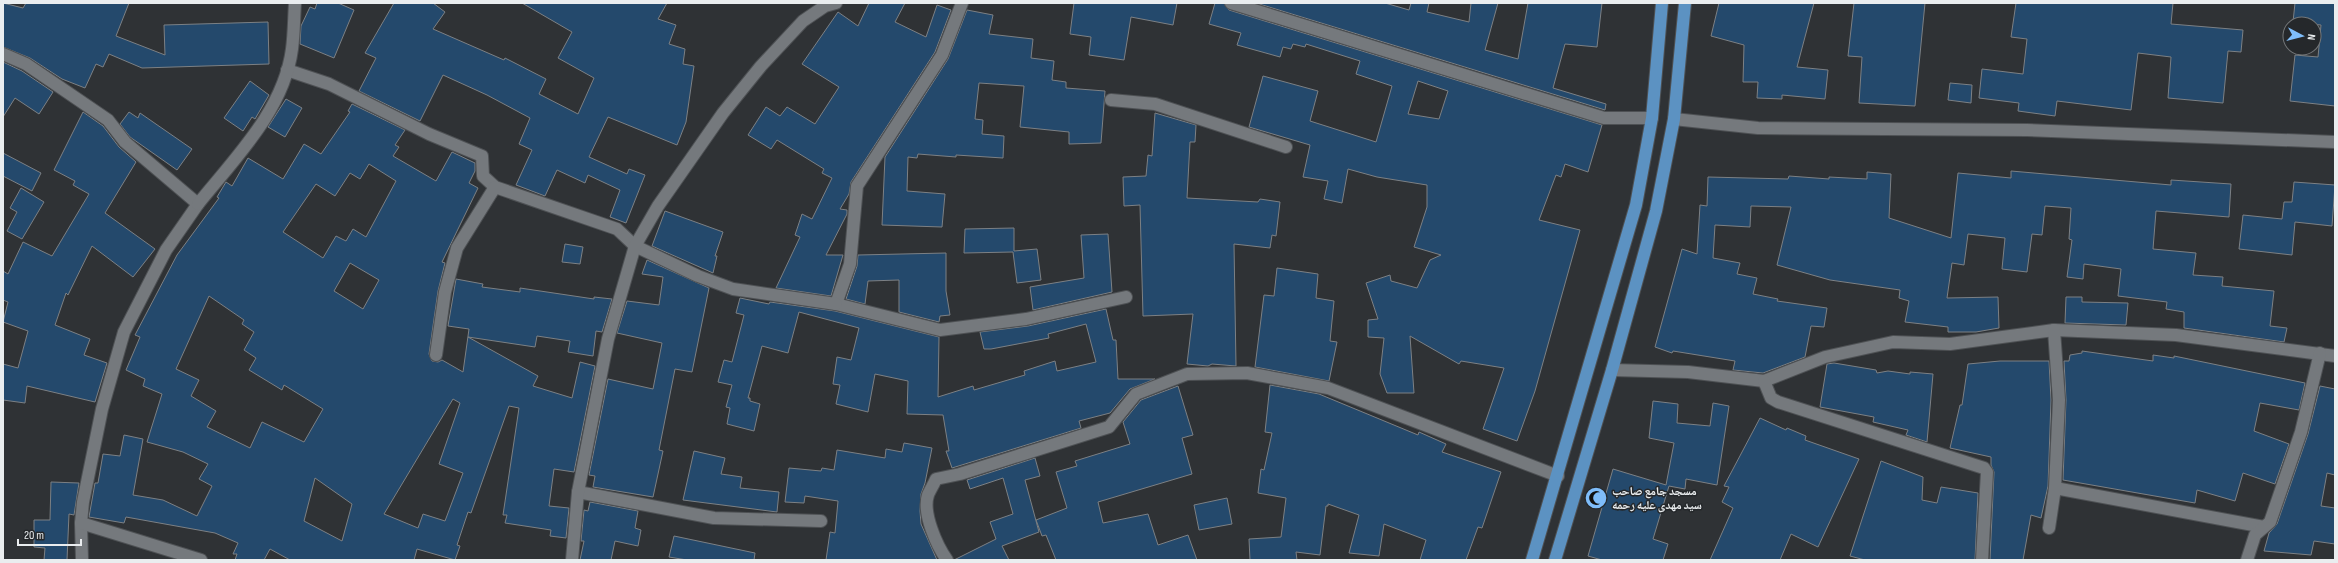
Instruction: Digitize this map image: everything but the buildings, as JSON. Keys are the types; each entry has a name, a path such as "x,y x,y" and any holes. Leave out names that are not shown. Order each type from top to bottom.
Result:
{"main road":[{"path":"1532,560 1558,476 1636,205 1652,118 1662,3"},
{"path":"1555,560 1612,370 1656,211 1674,119 1685,3"}],"street":[{"path":"82,560 81,523 83,502 102,409 124,332 166,250 198,204 249,141 271,108 287,70 292,49 295,3"},
{"path":"572,560 578,492 608,339 635,246 658,206 723,113 761,66 803,21 825,6 836,3"},
{"path":"836,304 850,264 857,186 942,55 962,3"},
{"path":"1231,3 1604,118 1652,118"},
{"path":"3,54 26,64 108,120 125,142 198,204"},
{"path":"287,70 330,84 429,134 482,156 484,176 495,187 617,229 635,246 698,276 733,289 836,304 940,330 1026,319 1126,296"},
{"path":"1111,100 1155,104 1286,147"},
{"path":"1674,119 1758,128 2026,130 2335,142"},
{"path":"436,355 445,292 457,248 495,187"},
{"path":"1612,370 1688,372 1764,381 1825,357 1893,342 1950,344 2054,330 2176,335 2335,356"},
{"path":"2049,528 2055,488 2059,400 2054,330"},
{"path":"2247,560 2255,535 2270,522 2301,432 2320,353"},
{"path":"947,560 941,552 928,521 927,496 936,479 960,474 1109,427 1136,394 1188,374 1247,373 1328,388 1558,476"},
{"path":"1764,381 1771,398 1778,402 1984,468 1987,472 1982,560"},
{"path":"2055,488 2264,527"},
{"path":"578,492 714,518 821,521"},
{"path":"81,523 201,560"}],"place":[{"name":"مسجد جامع صاحب سید مهدی علیه رحمه","path":"1596,498"}]}
